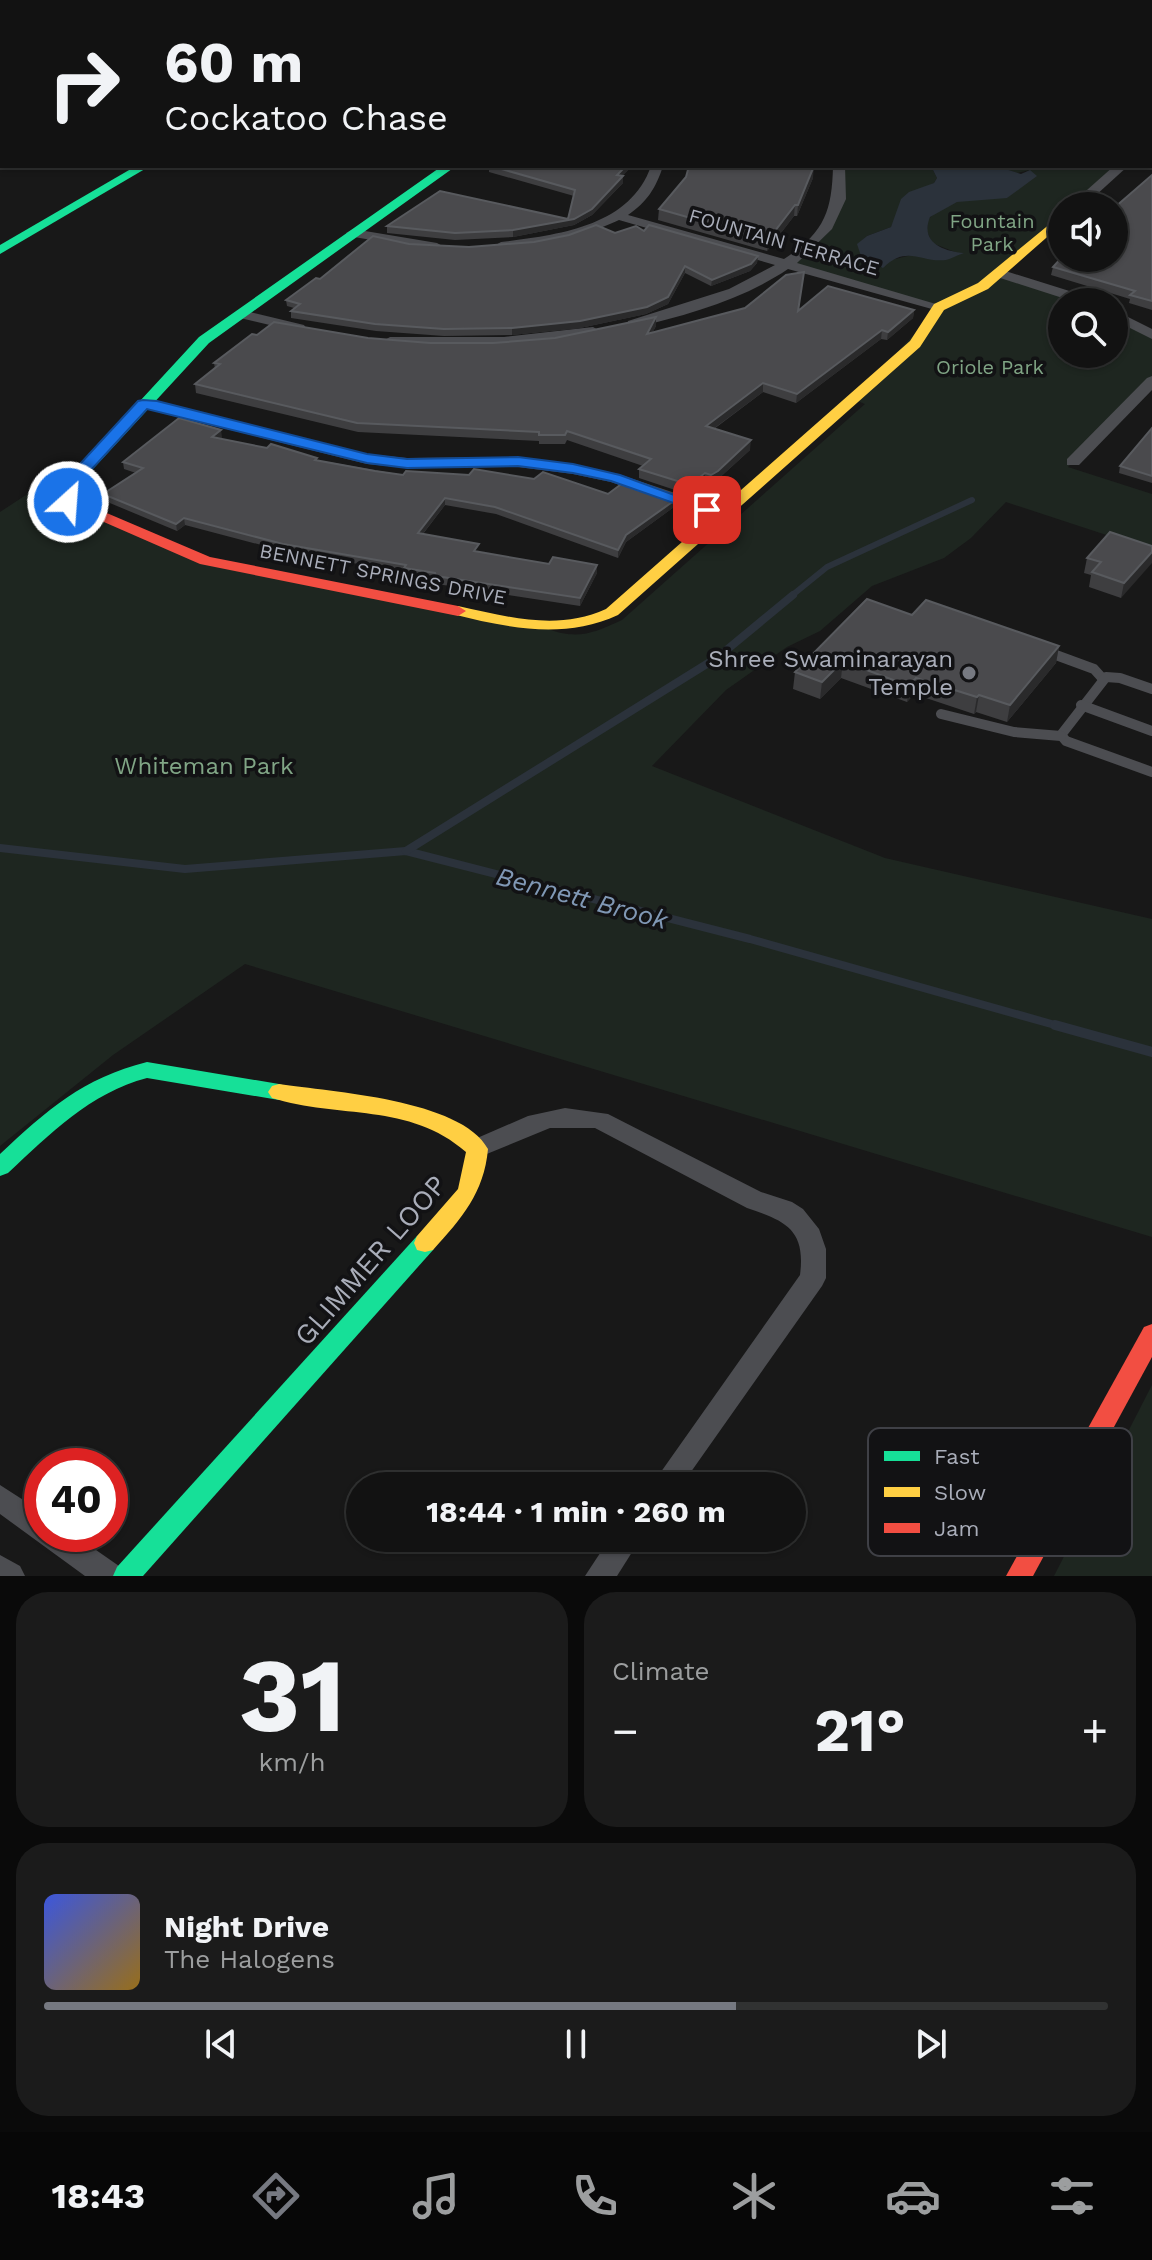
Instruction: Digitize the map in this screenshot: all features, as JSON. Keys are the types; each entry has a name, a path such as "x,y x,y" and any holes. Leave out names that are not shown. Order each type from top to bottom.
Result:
{"main road":[{"path":"0,237 118,168"},
{"path":"0,250 141,168"},
{"name":"BENNETT SPRINGS DRIVE","path":"447,168 204,340 73,482 67,493 68,502 206,561 548,629 585,625 612,612 915,344 939,307"},
{"path":"939,307 983,286 1048,230"},
{"path":"0,1167 93,1087 119,1074 147,1070 423,1115 455,1130 477,1149"},
{"name":"GLIMMER LOOP","path":"126,1576 463,1201 476,1179 477,1149"},
{"path":"1100,1428 1152,1334"},
{"path":"1019,1576 1030,1556"}],"street":[{"path":"490,247 559,237 618,216 647,193 656,168"},
{"path":"381,340 504,341 611,328 704,304 786,264 821,236 836,211 842,188 839,168"},
{"path":"1092,192 1120,168"},
{"name":"FOUNTAIN TERRACE","path":"618,216 939,307"},
{"path":"353,233 412,245 454,247"},
{"path":"999,273 1048,289"},
{"path":"241,314 311,330"},
{"path":"1128,322 1152,335"},
{"path":"1073,462 1152,381"},
{"path":"143,404 367,459 407,463 518,462 573,469 615,478 723,515"},
{"path":"477,1149 545,1118 573,1114 600,1120 756,1201 774,1203 804,1222 815,1244 817,1263 813,1278 675,1472"},
{"path":"0,1498 24,1515"},
{"path":"75,1552 109,1576"},
{"path":"600,1576 617,1552"},
{"path":"0,1569 10,1576"}],"lane":[{"path":"1039,648 1094,669 1103,679"},
{"path":"1061,736 1062,730 1103,679 1120,678 1152,689"},
{"path":"1081,705 1152,731"},
{"path":"941,714 1014,732 1061,736 1066,741 1152,772"}],"green space":[{"name":"Whiteman Park","path":"838,168 932,168 937,178 934,183 905,199 891,227 867,236 858,244 861,256 868,261 912,255 944,260 960,254 932,243 927,231 928,220 935,212 954,203 1007,198 1030,170 1017,173 1002,168 1120,168 1092,192 1048,192 1048,230 1000,272 1048,288 1048,368 1128,368 1128,322 1152,335 1152,381 1068,467 1152,494 1152,550 1006,502 971,538 944,558 872,586 820,631 787,647 726,690 652,766 885,858 1152,919 1152,1237 245,964 113,1055 0,1146 0,512 32,491 186,554 568,634 586,634 622,620 865,404 853,399 939,308 786,264 821,236"},
{"path":"1152,1385 1152,1576 1054,1576 1064,1556 1132,1556 1130,1428"}],"shaded area":[{"path":"932,168 1002,168 1021,174 1030,170 1037,176 1007,198 957,202 930,217 928,233 935,244 964,253 946,260 899,257 883,268 861,256 857,244 867,236 891,227 901,199 909,192 934,183 937,178"}],"building":[{"path":"498,168 624,168 617,175 623,176 592,209 574,219 513,230 455,233 387,226 440,191 568,219 575,190"},
{"path":"688,168 813,168 798,205 768,240 659,209 686,177"},
{"path":"1152,175 1152,301 1130,295 1135,291 1128,288 1070,272 1128,272 1128,196"},
{"path":"596,225 615,233 636,226 644,231 649,225 758,256 751,264 712,280 685,266 668,297 647,307 580,321 512,328 444,329 375,324 291,311 300,304 286,300 316,278 320,279 373,236 409,244 469,247 534,242 569,235"},
{"path":"804,272 798,311 828,286 914,310 888,332 882,330 797,394 763,383 706,426 751,440 718,471 711,475 705,473 690,485 639,469 651,459 567,431 565,435 539,435 539,432 357,423 195,384 220,364 214,363 252,334 257,335 274,322 368,338 430,343 493,343 555,338 656,317 647,334 745,308 786,275"},
{"path":"179,418 221,430 212,437 267,448 271,444 317,458 315,460 375,471 403,475 406,471 469,475 474,469 534,479 543,472 608,494 624,482 675,500 626,535 618,550 495,507 445,498 418,533 479,544 474,551 549,564 553,557 597,565 580,598 436,576 435,573 404,568 406,565 283,544 184,518 176,524 103,494 143,468 123,462"},
{"path":"1152,428 1152,476 1120,466"},
{"path":"1110,532 1152,546 1152,552 1124,583 1092,572 1101,562 1087,558"},
{"path":"867,599 912,615 926,600 1059,646 1010,705 916,678 909,686 843,661 822,682 795,672"}],"waterway":[{"path":"790,597 827,567 972,500"},
{"path":"406,851 718,657 793,595"},
{"name":"Bennett Brook","path":"0,848 185,869 406,851"},
{"name":"Bennett Brook","path":"406,851 750,939 1062,1027"},
{"name":"Bennett Brook","path":"1055,1025 1152,1052"}],"traffic: fast":[{"path":"0,250 141,168"},
{"path":"102,516 68,502 67,493 73,482 204,340 447,168"},
{"path":"0,1167 50,1121 85,1095 104,1084 147,1070 279,1092"},
{"path":"126,1576 425,1243"}],"traffic: slow":[{"path":"458,611 516,623 555,627 574,625 612,612 915,344 939,307 983,286 1048,230"},
{"path":"279,1092 423,1115 455,1130 477,1149 468,1191 455,1211 425,1243"}],"traffic: jam":[{"path":"102,516 206,561 458,611"},
{"path":"1100,1428 1152,1334"},
{"path":"1019,1576 1030,1556"}],"place":[{"name":"Shree Swaminarayan Temple","path":"969,673"}],"route":[{"path":"68,502 67,493 73,482 143,404 367,459 407,463 547,464 615,478 707,510"}],"park label":[{"name":"Fountain Park","path":"992,232"},
{"name":"Oriole Park","path":"990,367"}]}
